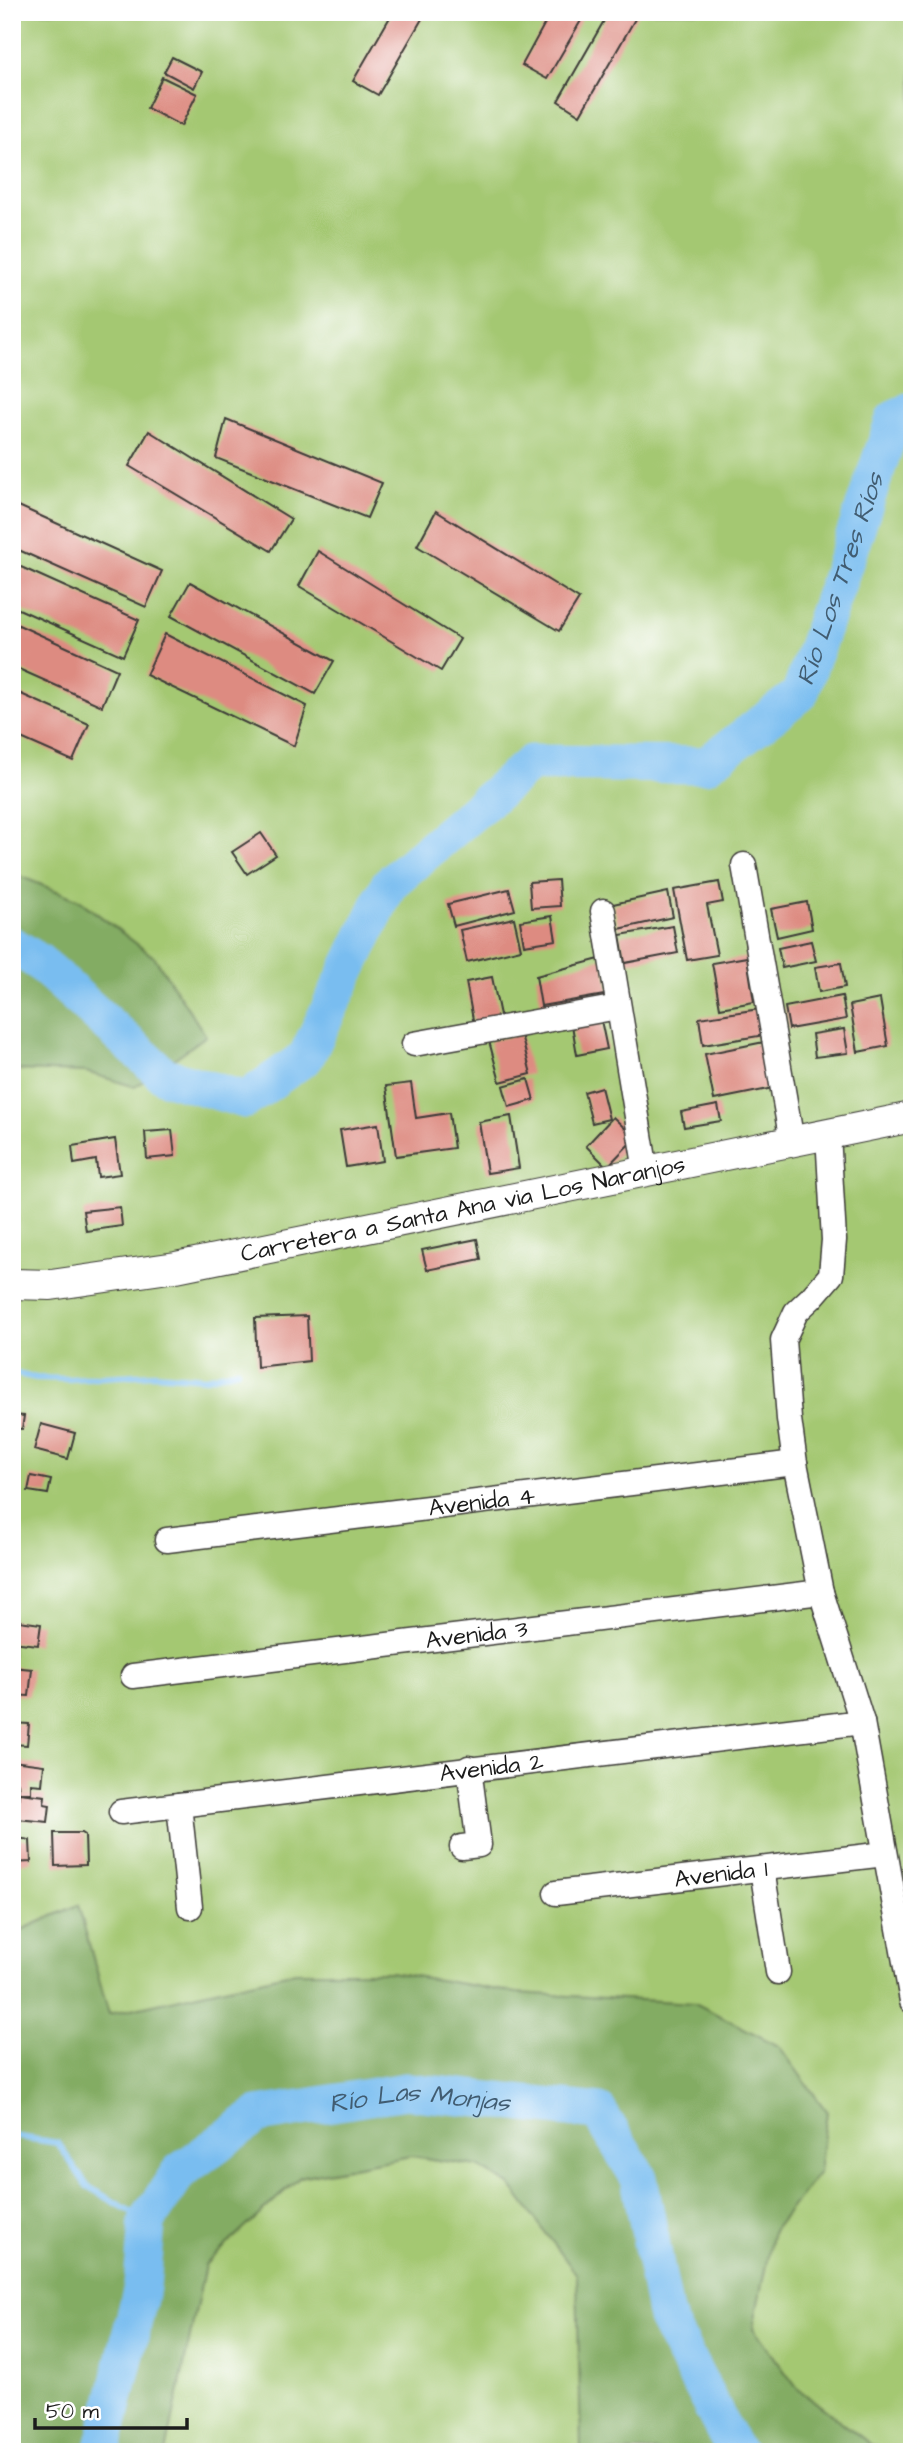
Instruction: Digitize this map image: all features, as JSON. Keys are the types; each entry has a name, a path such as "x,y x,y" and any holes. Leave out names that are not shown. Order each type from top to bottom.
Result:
{"main road":[{"name":"Carretera a Santa Ana via Los Naranjos","path":"12,1284 72,1283 176,1267 912,1117"}],"street":[{"path":"744,865 792,1142"},
{"path":"603,911 646,1171"},
{"path":"414,1044 618,1007"},
{"path":"828,1135 834,1240 831,1275 796,1312 783,1340 794,1463 821,1592 862,1722 912,2001"},
{"name":"Avenida 4","path":"167,1540 794,1463"},
{"name":"Avenida 3","path":"133,1676 821,1592"},
{"name":"Avenida 2","path":"121,1812 862,1722"},
{"path":"469,1768 471,1846"},
{"path":"178,1805 190,1907"},
{"name":"Avenida 1","path":"570,1885 762,1869 885,1854"},
{"path":"762,1869 771,1958"}],"green space":[{"path":"12,12 912,12 912,2452 12,2452"},
{"path":"12,873 79,900 155,958 206,1036 135,1087 86,1072 12,1070"},
{"path":"78,1905 109,2014 295,1972 390,1972 517,1993 695,2003 779,2046 827,2112 819,2172 773,2231 753,2328 797,2388 873,2446 895,2452 584,2452 581,2448 577,2275 510,2185 477,2166 411,2156 300,2177 205,2265 166,2452 12,2452 12,1934"}],"building":[{"path":"393,12 426,12 378,95 353,81"},
{"path":"551,12 586,12 547,79 522,65"},
{"path":"609,12 639,12 580,115 558,101"},
{"path":"172,57 202,72 194,88 164,72"},
{"path":"162,77 197,94 181,126 147,108"},
{"path":"226,419 382,483 367,518 216,458"},
{"path":"149,431 291,519 271,551 129,466"},
{"path":"12,503 162,571 146,607 12,547"},
{"path":"436,511 579,599 559,631 417,546"},
{"path":"318,551 460,639 441,671 299,586"},
{"path":"12,563 139,620 123,656 12,606"},
{"path":"190,582 334,661 315,694 171,616"},
{"path":"12,622 117,670 102,706 12,666"},
{"path":"165,634 307,706 294,746 146,675"},
{"path":"12,690 89,724 73,761 12,734"},
{"path":"261,833 276,855 247,874 232,852"},
{"path":"558,880 560,906 531,908 529,882"},
{"path":"719,882 723,902 707,905 717,955 687,960 674,890"},
{"path":"509,889 515,910 454,926 448,904"},
{"path":"668,892 673,917 619,929 613,904"},
{"path":"807,902 812,929 777,937 771,909"},
{"path":"552,916 556,940 524,945 520,921"},
{"path":"514,918 521,949 467,962 460,930"},
{"path":"673,926 678,953 625,963 620,935"},
{"path":"811,941 816,961 782,968 778,948"},
{"path":"747,957 754,1002 720,1008 712,963"},
{"path":"603,958 610,994 541,1006 536,976"},
{"path":"841,963 845,987 819,992 815,967"},
{"path":"492,977 501,1020 474,1025 466,982"},
{"path":"842,996 846,1019 789,1029 785,1007"},
{"path":"880,999 888,1046 858,1052 850,1005"},
{"path":"760,1009 765,1035 703,1045 699,1018"},
{"path":"601,1020 607,1049 577,1055 572,1025"},
{"path":"844,1029 848,1053 815,1057 812,1034"},
{"path":"521,1034 531,1074 500,1082 489,1041"},
{"path":"764,1042 773,1088 714,1100 705,1054"},
{"path":"528,1079 534,1100 509,1107 503,1086"},
{"path":"411,1083 416,1118 449,1113 454,1148 396,1156 386,1086"},
{"path":"601,1087 609,1119 592,1123 584,1092"},
{"path":"718,1105 721,1121 684,1127 681,1112"},
{"path":"511,1116 519,1168 487,1173 479,1122"},
{"path":"613,1117 635,1138 607,1167 586,1146"},
{"path":"378,1124 383,1161 346,1167 340,1130"},
{"path":"172,1130 175,1156 147,1159 145,1132"},
{"path":"115,1139 120,1174 98,1177 96,1160 74,1164 72,1146"},
{"path":"120,1207 122,1226 86,1231 83,1211"},
{"path":"477,1239 481,1259 427,1270 422,1250"},
{"path":"307,1316 309,1361 257,1367 255,1318"},
{"path":"12,1415 24,1416 22,1429 12,1428"},
{"path":"41,1424 75,1433 68,1459 34,1450"},
{"path":"31,1476 51,1480 48,1494 28,1491"},
{"path":"12,1620 41,1624 38,1645 12,1642"},
{"path":"12,1667 32,1669 29,1696 12,1695"},
{"path":"12,1723 29,1724 27,1745 12,1744"},
{"path":"12,1761 44,1765 42,1785 31,1784 31,1793 19,1793 18,1783 12,1782"},
{"path":"19,1793 45,1796 44,1804 50,1805 48,1822 17,1819"},
{"path":"54,1833 85,1835 86,1865 55,1866"},
{"path":"12,1837 30,1840 31,1862 12,1863"}],"waterway":[{"name":"Río Los Tres Ríos","path":"12,945 39,962 165,1076 245,1100 306,1057 389,884 531,763 706,765 800,694 894,419 912,411"},
{"path":"12,1373 36,1378 69,1379 154,1374 206,1378 237,1370"},
{"name":"Río Las Monjas","path":"102,2452 142,2287 147,2221 179,2172 258,2115 406,2091 599,2112 639,2178 666,2318 732,2446 738,2452"},
{"path":"12,2136 58,2143 87,2186 147,2221"}]}
